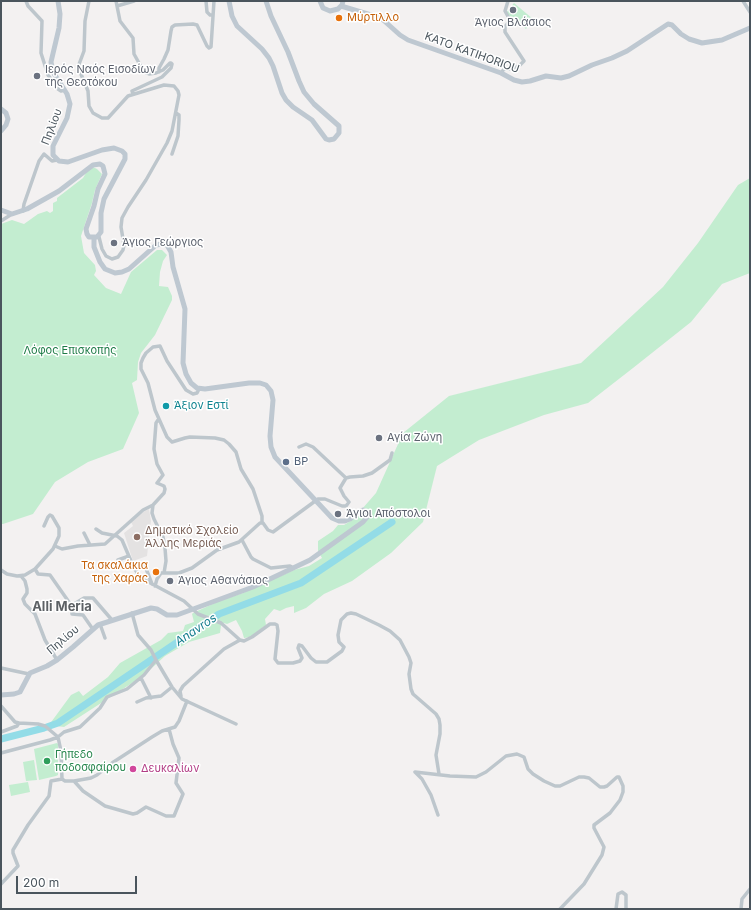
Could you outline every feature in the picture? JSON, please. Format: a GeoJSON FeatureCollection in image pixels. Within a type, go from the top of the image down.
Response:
{"type":"FeatureCollection","features":[{"type":"Feature","properties":{"kind":"main road","name":"Πηλίου"},"geometry":{"type":"LineString","coordinates":[[58,1],[60,14],[59,28],[51,62],[53,72],[69,97],[70,107],[67,118],[53,146],[53,155],[61,162],[68,162],[112,148],[117,148],[125,154],[124,160],[104,199],[101,213],[101,230],[96,237]]}},
{"type":"Feature","properties":{"kind":"main road"},"geometry":{"type":"LineString","coordinates":[[229,1],[232,16],[237,26],[262,49],[269,58],[286,100],[312,120],[326,139],[334,139],[339,133],[338,126],[304,92],[298,81],[288,52],[271,16],[266,1]]}},
{"type":"Feature","properties":{"kind":"main road"},"geometry":{"type":"LineString","coordinates":[[320,1],[323,8],[328,11],[334,11],[342,4]]}},
{"type":"Feature","properties":{"kind":"main road","name":"KATO KATIHORIOU"},"geometry":{"type":"LineString","coordinates":[[342,4],[381,18],[408,40],[522,82],[546,76],[561,78],[569,76],[627,51],[668,24],[672,25],[689,40],[702,43],[722,40],[750,28]]}},
{"type":"Feature","properties":{"kind":"main road"},"geometry":{"type":"LineString","coordinates":[[1,109],[7,114],[8,120],[6,126],[1,131]]}},
{"type":"Feature","properties":{"kind":"main road"},"geometry":{"type":"LineString","coordinates":[[1,210],[12,214],[23,211],[55,194],[90,167],[100,164],[104,166],[105,174],[98,189],[87,227],[87,235],[90,237],[96,237],[94,247],[105,269],[113,272],[120,272],[129,269],[158,244],[168,246],[185,309],[182,349],[183,366],[191,383],[199,389],[249,383],[260,383],[268,387],[272,393],[274,402],[270,429],[270,444],[274,455],[316,500]]}},
{"type":"Feature","properties":{"kind":"main road","name":"Πηλίου"},"geometry":{"type":"LineString","coordinates":[[29,674],[34,670],[47,666],[57,660],[73,647],[92,628],[100,624],[152,608],[167,615],[174,616],[253,587],[310,560],[363,522],[368,516],[368,512],[363,510],[347,520],[339,521],[330,516],[316,500]]}},
{"type":"Feature","properties":{"kind":"main road"},"geometry":{"type":"LineString","coordinates":[[1,695],[20,692],[29,674]]}},
{"type":"Feature","properties":{"kind":"street"},"geometry":{"type":"LineString","coordinates":[[26,1],[28,6],[42,22],[40,53],[48,75],[58,89],[61,91],[65,90]]}},
{"type":"Feature","properties":{"kind":"street"},"geometry":{"type":"LineString","coordinates":[[89,1],[85,17],[84,51],[78,67],[88,91],[89,108],[93,113],[96,116],[108,118],[127,97],[164,85],[174,86],[179,95],[172,131],[167,143],[122,218],[120,227],[124,243],[123,250],[118,257],[112,259],[106,256],[96,237]]}},
{"type":"Feature","properties":{"kind":"street"},"geometry":{"type":"LineString","coordinates":[[116,1],[121,23],[134,39],[134,55],[143,71],[149,74],[159,72],[172,63],[172,67],[164,76],[132,91],[133,94]]}},
{"type":"Feature","properties":{"kind":"street"},"geometry":{"type":"LineString","coordinates":[[117,6],[134,1]]}},
{"type":"Feature","properties":{"kind":"street"},"geometry":{"type":"LineString","coordinates":[[206,1],[207,12],[210,15],[213,15]]}},
{"type":"Feature","properties":{"kind":"street"},"geometry":{"type":"LineString","coordinates":[[159,72],[159,68],[167,53],[170,31],[173,26],[182,24],[198,24],[207,46],[210,48],[212,45],[214,1]]}},
{"type":"Feature","properties":{"kind":"street"},"geometry":{"type":"LineString","coordinates":[[501,73],[504,69],[514,68],[524,61],[505,30],[506,24],[510,20],[505,11],[508,1]]}},
{"type":"Feature","properties":{"kind":"street"},"geometry":{"type":"LineString","coordinates":[[743,1],[750,12]]}},
{"type":"Feature","properties":{"kind":"street"},"geometry":{"type":"LineString","coordinates":[[172,154],[178,136],[179,115],[176,113]]}},
{"type":"Feature","properties":{"kind":"street"},"geometry":{"type":"LineString","coordinates":[[23,211],[39,161],[44,154],[52,161],[57,160]]}},
{"type":"Feature","properties":{"kind":"street"},"geometry":{"type":"LineString","coordinates":[[1,221],[12,214]]}},
{"type":"Feature","properties":{"kind":"street"},"geometry":{"type":"LineString","coordinates":[[199,389],[197,393],[192,394],[186,390],[167,361],[160,346],[156,346],[149,350],[143,358],[140,367],[148,383],[158,420],[167,437],[171,442],[190,437],[215,438],[224,440],[229,444],[236,452],[241,469],[253,489],[262,516],[262,523],[269,531],[273,532],[316,500],[325,499],[342,506],[346,506],[349,502],[340,488],[346,478],[363,476],[372,473],[390,460],[392,453]]}},
{"type":"Feature","properties":{"kind":"street"},"geometry":{"type":"LineString","coordinates":[[55,546],[62,549],[105,544],[143,510],[153,505],[164,493],[164,486],[157,483],[163,475],[157,464],[154,449],[156,423],[158,420]]}},
{"type":"Feature","properties":{"kind":"street"},"geometry":{"type":"LineString","coordinates":[[299,447],[306,444],[317,450],[346,478]]}},
{"type":"Feature","properties":{"kind":"street"},"geometry":{"type":"LineString","coordinates":[[153,505],[153,516],[163,537],[166,551],[164,573]]}},
{"type":"Feature","properties":{"kind":"street"},"geometry":{"type":"LineString","coordinates":[[1,570],[9,575],[21,576],[28,574],[35,569],[55,546],[59,536],[60,530],[54,517],[51,515],[44,526]]}},
{"type":"Feature","properties":{"kind":"street"},"geometry":{"type":"LineString","coordinates":[[153,585],[158,576],[164,573],[179,572],[195,566],[217,550],[242,540],[262,523]]}},
{"type":"Feature","properties":{"kind":"street"},"geometry":{"type":"LineString","coordinates":[[96,529],[102,533],[120,537],[139,576],[184,601],[202,616],[217,620],[240,640]]}},
{"type":"Feature","properties":{"kind":"street"},"geometry":{"type":"LineString","coordinates":[[84,533],[90,545]]}},
{"type":"Feature","properties":{"kind":"street"},"geometry":{"type":"LineString","coordinates":[[242,540],[253,559],[271,568],[290,566],[293,568]]}},
{"type":"Feature","properties":{"kind":"street"},"geometry":{"type":"LineString","coordinates":[[118,560],[129,556]]}},
{"type":"Feature","properties":{"kind":"street"},"geometry":{"type":"LineString","coordinates":[[145,566],[153,585]]}},
{"type":"Feature","properties":{"kind":"street"},"geometry":{"type":"LineString","coordinates":[[35,569],[38,574],[50,575],[72,605],[72,614],[82,615],[92,628]]}},
{"type":"Feature","properties":{"kind":"street"},"geometry":{"type":"LineString","coordinates":[[21,576],[26,583],[27,589],[27,593],[24,597],[25,604],[36,614],[45,640],[57,660]]}},
{"type":"Feature","properties":{"kind":"street"},"geometry":{"type":"LineString","coordinates":[[72,605],[84,598],[93,598],[112,620]]}},
{"type":"Feature","properties":{"kind":"street"},"geometry":{"type":"LineString","coordinates":[[132,613],[139,638],[151,650],[172,687],[182,699],[236,724]]}},
{"type":"Feature","properties":{"kind":"street"},"geometry":{"type":"LineString","coordinates":[[182,699],[180,691],[183,686],[224,649],[240,640],[252,637],[270,624],[277,625],[278,631],[276,662],[292,663],[300,661],[302,656],[298,647],[300,645],[316,662],[327,662],[343,650],[344,647],[339,642],[338,635],[341,620],[347,614],[356,614],[390,631],[400,640],[409,657],[411,663],[409,674],[410,689],[439,718],[440,734],[436,754],[439,774]]}},
{"type":"Feature","properties":{"kind":"street"},"geometry":{"type":"LineString","coordinates":[[100,624],[105,638]]}},
{"type":"Feature","properties":{"kind":"street"},"geometry":{"type":"LineString","coordinates":[[1,753],[58,737],[64,732],[80,727],[100,708],[107,697],[127,689],[141,678],[147,672],[155,659]]}},
{"type":"Feature","properties":{"kind":"street"},"geometry":{"type":"LineString","coordinates":[[1,668],[29,674]]}},
{"type":"Feature","properties":{"kind":"street"},"geometry":{"type":"LineString","coordinates":[[141,678],[151,698]]}},
{"type":"Feature","properties":{"kind":"street"},"geometry":{"type":"LineString","coordinates":[[137,702],[145,698],[160,696],[172,687]]}},
{"type":"Feature","properties":{"kind":"street"},"geometry":{"type":"LineString","coordinates":[[1,884],[17,868],[18,863],[13,850],[28,825],[49,796],[51,781],[62,779],[66,781],[74,781],[95,777],[152,737],[177,724],[187,701]]}},
{"type":"Feature","properties":{"kind":"street"},"geometry":{"type":"LineString","coordinates":[[1,706],[15,722],[45,726],[58,737],[61,750],[62,779]]}},
{"type":"Feature","properties":{"kind":"street"},"geometry":{"type":"LineString","coordinates":[[1,732],[17,726],[19,723]]}},
{"type":"Feature","properties":{"kind":"street"},"geometry":{"type":"LineString","coordinates":[[74,781],[83,791],[105,806],[133,814],[145,807],[166,816],[174,816],[183,794],[176,783],[179,758],[169,729]]}},
{"type":"Feature","properties":{"kind":"street"},"geometry":{"type":"LineString","coordinates":[[438,816],[432,795],[422,779],[415,772],[476,777],[486,772],[506,756],[517,754],[524,757],[528,769],[533,774],[556,786],[560,786],[584,776],[604,788],[619,777],[623,786],[623,792],[620,800],[610,813],[594,825],[594,828],[604,847],[602,855],[584,884],[560,909]]}},
{"type":"Feature","properties":{"kind":"street"},"geometry":{"type":"LineString","coordinates":[[741,909],[742,899],[750,890]]}},
{"type":"Feature","properties":{"kind":"street"},"geometry":{"type":"LineString","coordinates":[[616,909],[618,894],[622,892],[626,895],[626,909]]}},
{"type":"Feature","properties":{"kind":"shaded area","name":"Δημοτικό Σχολείο Άλλης Μεριάς"},"geometry":{"type":"Polygon","coordinates":[[[149,509],[151,521],[147,556],[133,561],[124,533],[133,526],[131,522],[149,509]]]}},
{"type":"Feature","properties":{"kind":"green space"},"geometry":{"type":"Polygon","coordinates":[[[514,3],[533,19],[526,29],[506,13],[514,3]]]}},
{"type":"Feature","properties":{"kind":"green space","name":"Λόφος Επισκοπής"},"geometry":{"type":"Polygon","coordinates":[[[93,167],[102,174],[95,190],[81,236],[84,253],[95,265],[96,271],[94,275],[106,288],[121,294],[131,272],[157,250],[162,250],[167,255],[163,261],[160,272],[159,286],[168,287],[172,300],[155,335],[141,353],[138,362],[137,380],[132,383],[139,413],[123,449],[88,462],[55,482],[33,514],[1,524],[1,224],[12,220],[24,224],[38,214],[47,211],[50,213],[53,211],[53,203],[57,201],[57,198],[83,178],[93,167]]]}},
{"type":"Feature","properties":{"kind":"green space"},"geometry":{"type":"Polygon","coordinates":[[[750,178],[750,273],[722,284],[691,322],[633,368],[588,403],[544,415],[479,440],[437,466],[423,522],[391,553],[352,581],[324,594],[306,608],[294,613],[294,606],[280,611],[274,609],[265,619],[266,625],[250,637],[244,638],[236,620],[227,624],[224,623],[221,625],[220,633],[189,642],[165,656],[143,676],[64,727],[49,725],[71,695],[79,691],[83,696],[108,677],[120,663],[161,640],[168,633],[183,631],[185,625],[194,622],[193,613],[294,570],[309,566],[322,558],[318,551],[318,541],[333,531],[338,525],[344,525],[362,514],[362,509],[376,493],[403,433],[449,396],[581,363],[663,287],[698,243],[738,185],[750,178]]]}},
{"type":"Feature","properties":{"kind":"green space","name":"Γήπεδο ποδοσφαίρου"},"geometry":{"type":"Polygon","coordinates":[[[57,743],[58,775],[39,780],[34,749],[57,743]]]}},
{"type":"Feature","properties":{"kind":"green space"},"geometry":{"type":"Polygon","coordinates":[[[34,760],[37,780],[26,781],[23,762],[34,760]]]}},
{"type":"Feature","properties":{"kind":"green space"},"geometry":{"type":"Polygon","coordinates":[[[28,782],[30,792],[11,796],[9,785],[28,782]]]}},
{"type":"Feature","properties":{"kind":"waterway","name":"Anavros"},"geometry":{"type":"LineString","coordinates":[[1,739],[58,723],[219,614],[301,583],[392,522]]}},
{"type":"Feature","properties":{"kind":"place","name":"Άγιος Βλάσιος"},"geometry":{"type":"Point","coordinates":[513,10]}},
{"type":"Feature","properties":{"kind":"place","name":"Μύρτιλλο"},"geometry":{"type":"Point","coordinates":[339,18]}},
{"type":"Feature","properties":{"kind":"place","name":"Ιερός Ναός Εισοδίων της Θεοτόκου"},"geometry":{"type":"Point","coordinates":[37,76]}},
{"type":"Feature","properties":{"kind":"place","name":"Άγιος Γεώργιος"},"geometry":{"type":"Point","coordinates":[114,243]}},
{"type":"Feature","properties":{"kind":"place","name":"Άξιον Εστί"},"geometry":{"type":"Point","coordinates":[166,406]}},
{"type":"Feature","properties":{"kind":"place","name":"Αγία Ζώνη"},"geometry":{"type":"Point","coordinates":[379,438]}},
{"type":"Feature","properties":{"kind":"place","name":"BP"},"geometry":{"type":"Point","coordinates":[286,462]}},
{"type":"Feature","properties":{"kind":"place","name":"Άγιοι Απόστολοι"},"geometry":{"type":"Point","coordinates":[338,514]}},
{"type":"Feature","properties":{"kind":"place","name":"Δημοτικό Σχολείο Άλλης Μεριάς"},"geometry":{"type":"Point","coordinates":[137,537]}},
{"type":"Feature","properties":{"kind":"place","name":"Τα σκαλάκια της Χαράς"},"geometry":{"type":"Point","coordinates":[156,572]}},
{"type":"Feature","properties":{"kind":"place","name":"Άγιος Αθανάσιος"},"geometry":{"type":"Point","coordinates":[170,581]}},
{"type":"Feature","properties":{"kind":"place","name":"Γήπεδο ποδοσφαίρου"},"geometry":{"type":"Point","coordinates":[47,761]}},
{"type":"Feature","properties":{"kind":"place","name":"Δευκαλίων"},"geometry":{"type":"Point","coordinates":[133,769]}},
{"type":"Feature","properties":{"kind":"district","name":"Alli Meria"},"geometry":{"type":"Point","coordinates":[62,607]}}]}
